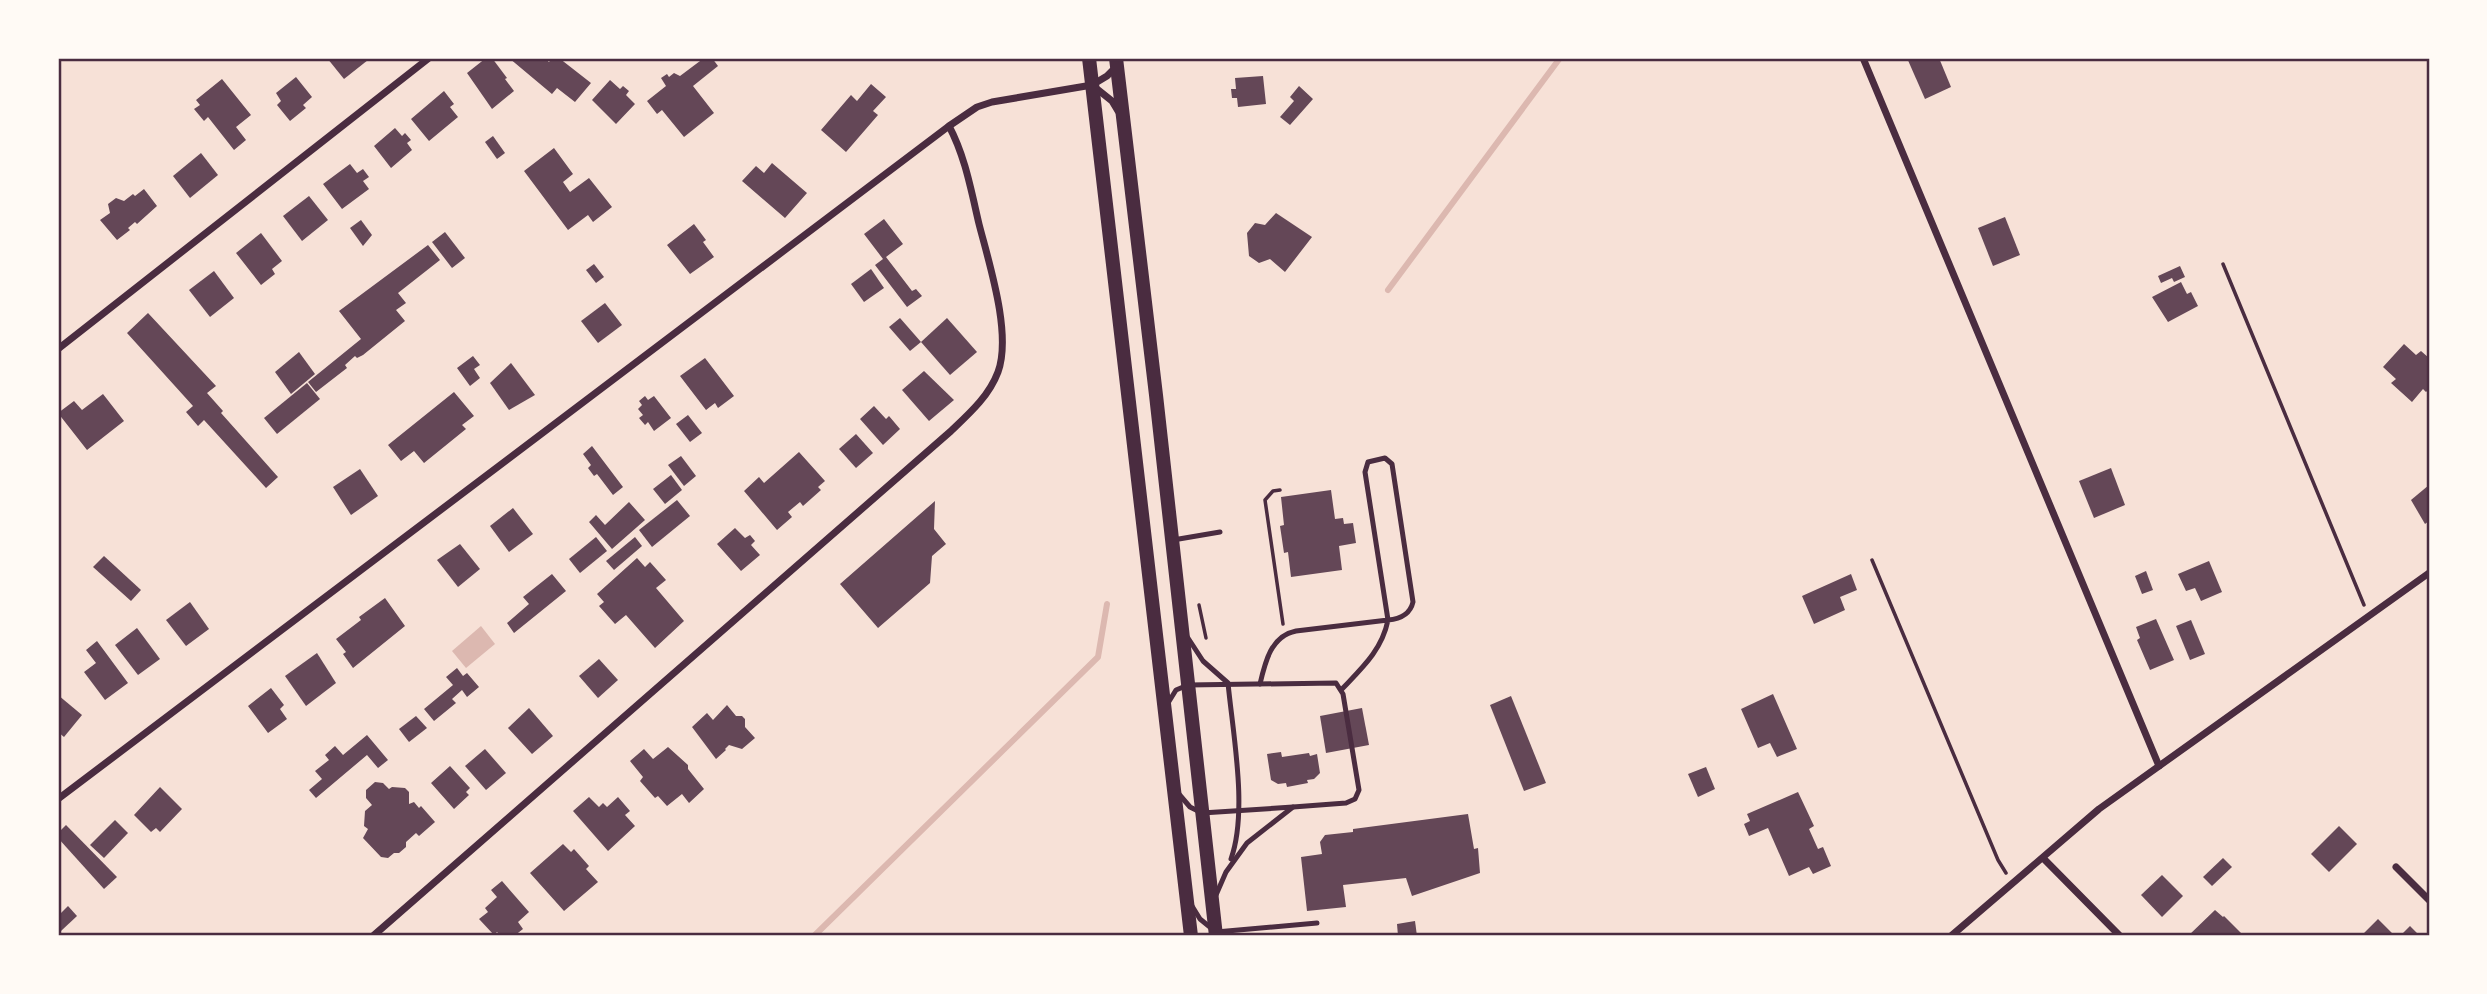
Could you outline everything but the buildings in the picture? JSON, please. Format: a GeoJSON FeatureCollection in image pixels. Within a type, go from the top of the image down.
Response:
{"type":"FeatureCollection","features":[{"type":"Feature","properties":{"kind":"main road"},"geometry":{"type":"LineString","coordinates":[[1089,58],[1191,936]]}},
{"type":"Feature","properties":{"kind":"main road"},"geometry":{"type":"LineString","coordinates":[[1116,62],[1173,540],[1216,934]]}},
{"type":"Feature","properties":{"kind":"street"},"geometry":{"type":"LineString","coordinates":[[58,349],[429,58]]}},
{"type":"Feature","properties":{"kind":"street"},"geometry":{"type":"LineString","coordinates":[[1863,58],[2159,766]]}},
{"type":"Feature","properties":{"kind":"street"},"geometry":{"type":"LineString","coordinates":[[58,799],[949,126],[977,107],[992,102],[1092,85],[1107,76],[1116,62]]}},
{"type":"Feature","properties":{"kind":"street"},"geometry":{"type":"LineString","coordinates":[[1092,85],[1112,101],[1124,120]]}},
{"type":"Feature","properties":{"kind":"street"},"geometry":{"type":"LineString","coordinates":[[373,936],[941,440],[984,398],[999,370],[1002,353],[997,298],[962,158],[949,126]]}},
{"type":"Feature","properties":{"kind":"street"},"geometry":{"type":"LineString","coordinates":[[1951,936],[2099,809],[2429,573]]}},
{"type":"Feature","properties":{"kind":"street"},"geometry":{"type":"LineString","coordinates":[[2043,858],[2120,936]]}},
{"type":"Feature","properties":{"kind":"street"},"geometry":{"type":"LineString","coordinates":[[2396,867],[2429,900]]}},
{"type":"Feature","properties":{"kind":"lane"},"geometry":{"type":"LineString","coordinates":[[1261,684],[1264,663],[1275,644],[1288,633],[1388,620],[1403,617],[1408,612],[1413,602],[1392,464],[1385,458],[1368,462],[1365,472],[1388,620],[1385,635],[1377,651],[1342,689]]}},
{"type":"Feature","properties":{"kind":"lane"},"geometry":{"type":"LineString","coordinates":[[1173,540],[1220,532]]}},
{"type":"Feature","properties":{"kind":"lane"},"geometry":{"type":"LineString","coordinates":[[1182,621],[1195,652],[1228,683],[1240,810],[1235,848],[1213,908]]}},
{"type":"Feature","properties":{"kind":"lane"},"geometry":{"type":"LineString","coordinates":[[1165,719],[1172,695],[1188,685],[1336,683],[1342,689],[1357,779],[1357,795],[1346,803],[1202,813],[1190,807],[1181,797],[1172,773]]}},
{"type":"Feature","properties":{"kind":"lane"},"geometry":{"type":"LineString","coordinates":[[1226,872],[1247,843],[1293,807]]}},
{"type":"Feature","properties":{"kind":"lane"},"geometry":{"type":"LineString","coordinates":[[1184,880],[1195,911],[1216,934],[1317,923]]}},
{"type":"Feature","properties":{"kind":"path"},"geometry":{"type":"LineString","coordinates":[[2223,264],[2369,616]]}},
{"type":"Feature","properties":{"kind":"path"},"geometry":{"type":"LineString","coordinates":[[1280,490],[1273,491],[1265,500],[1283,625],[1288,633]]}},
{"type":"Feature","properties":{"kind":"path"},"geometry":{"type":"LineString","coordinates":[[1872,560],[1998,860],[2014,883]]}},
{"type":"Feature","properties":{"kind":"path"},"geometry":{"type":"LineString","coordinates":[[1198,602],[1210,647]]}},
{"type":"Feature","properties":{"kind":"shaded area"},"geometry":{"type":"Polygon","coordinates":[[[481,626],[495,644],[466,668],[452,651],[481,626]]]}},
{"type":"Feature","properties":{"kind":"waterway"},"geometry":{"type":"LineString","coordinates":[[1388,290],[1560,58]]}},
{"type":"Feature","properties":{"kind":"waterway"},"geometry":{"type":"LineString","coordinates":[[814,936],[1098,657],[1107,604]]}}]}
